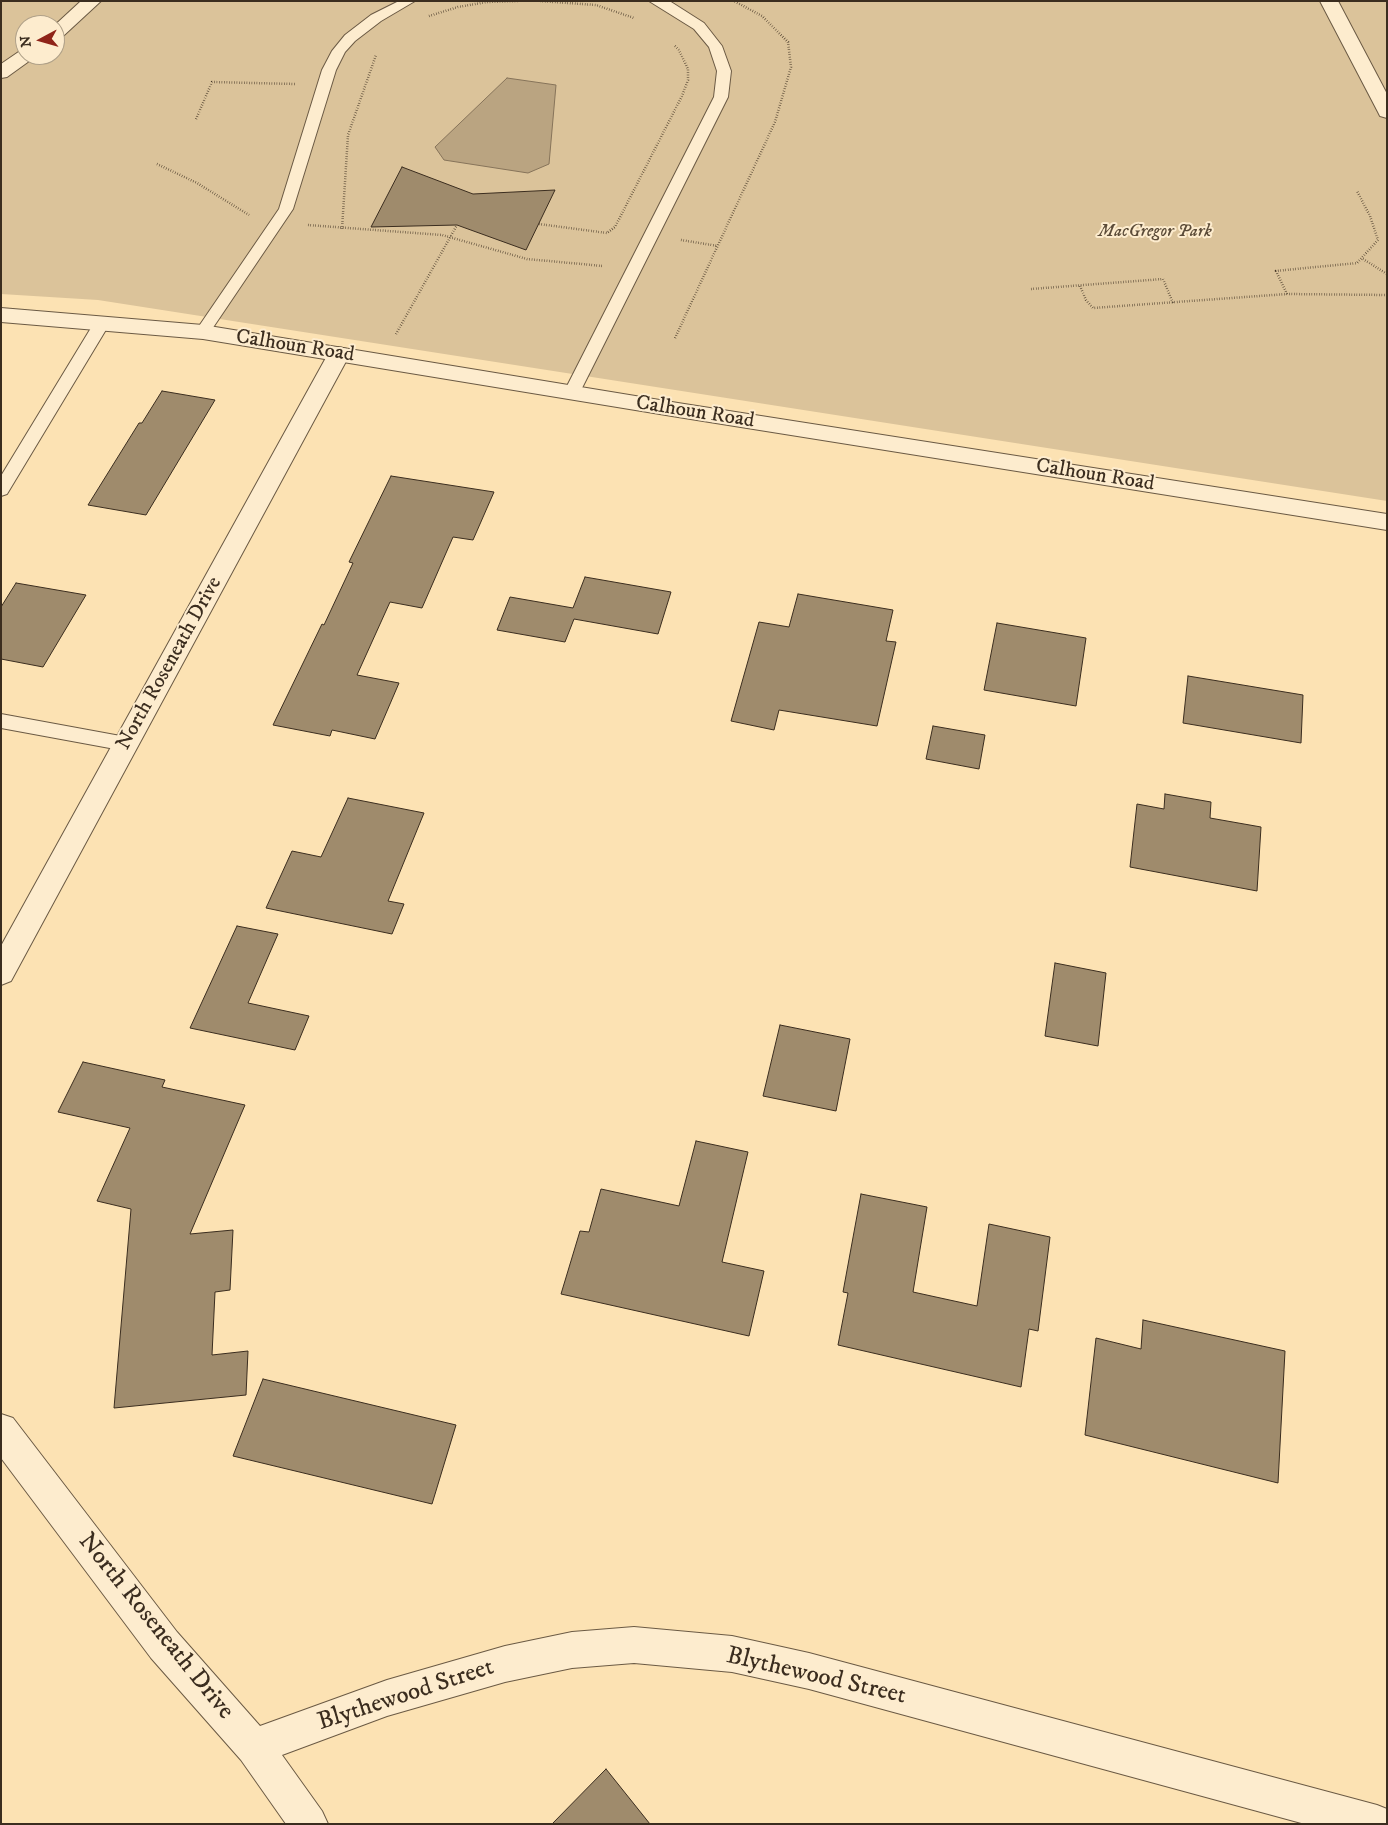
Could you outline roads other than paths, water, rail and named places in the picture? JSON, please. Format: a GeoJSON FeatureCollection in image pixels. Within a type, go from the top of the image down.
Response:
{"type":"FeatureCollection","features":[{"type":"Feature","properties":{"kind":"street"},"geometry":{"type":"LineString","coordinates":[[65,25],[92,1]]}},
{"type":"Feature","properties":{"kind":"street"},"geometry":{"type":"LineString","coordinates":[[1329,1],[1387,112]]}},
{"type":"Feature","properties":{"kind":"street"},"geometry":{"type":"LineString","coordinates":[[1,73],[15,63]]}},
{"type":"Feature","properties":{"kind":"street","name":"Calhoun Road"},"geometry":{"type":"LineString","coordinates":[[1,315],[203,332],[1387,522]]}},
{"type":"Feature","properties":{"kind":"street","name":"North Roseneath Drive"},"geometry":{"type":"LineString","coordinates":[[1,973],[339,354]]}},
{"type":"Feature","properties":{"kind":"street","name":"North Roseneath Drive"},"geometry":{"type":"LineString","coordinates":[[1,1430],[164,1645],[254,1747],[309,1824]]}},
{"type":"Feature","properties":{"kind":"street","name":"Blythewood Street"},"geometry":{"type":"LineString","coordinates":[[254,1747],[387,1698],[504,1664],[572,1650],[634,1645],[732,1654],[809,1671],[1377,1824]]}},
{"type":"Feature","properties":{"kind":"lane"},"geometry":{"type":"LineString","coordinates":[[203,332],[286,209],[328,70],[339,51],[350,38],[376,18],[409,1]]}},
{"type":"Feature","properties":{"kind":"lane"},"geometry":{"type":"LineString","coordinates":[[572,392],[721,96],[724,71],[715,46],[699,26],[655,1]]}},
{"type":"Feature","properties":{"kind":"lane"},"geometry":{"type":"LineString","coordinates":[[1,490],[102,323]]}},
{"type":"Feature","properties":{"kind":"lane"},"geometry":{"type":"LineString","coordinates":[[1,721],[126,744]]}},
{"type":"Feature","properties":{"kind":"park label","name":"MacGregor Park"},"geometry":{"type":"Point","coordinates":[1155,232]}}]}
